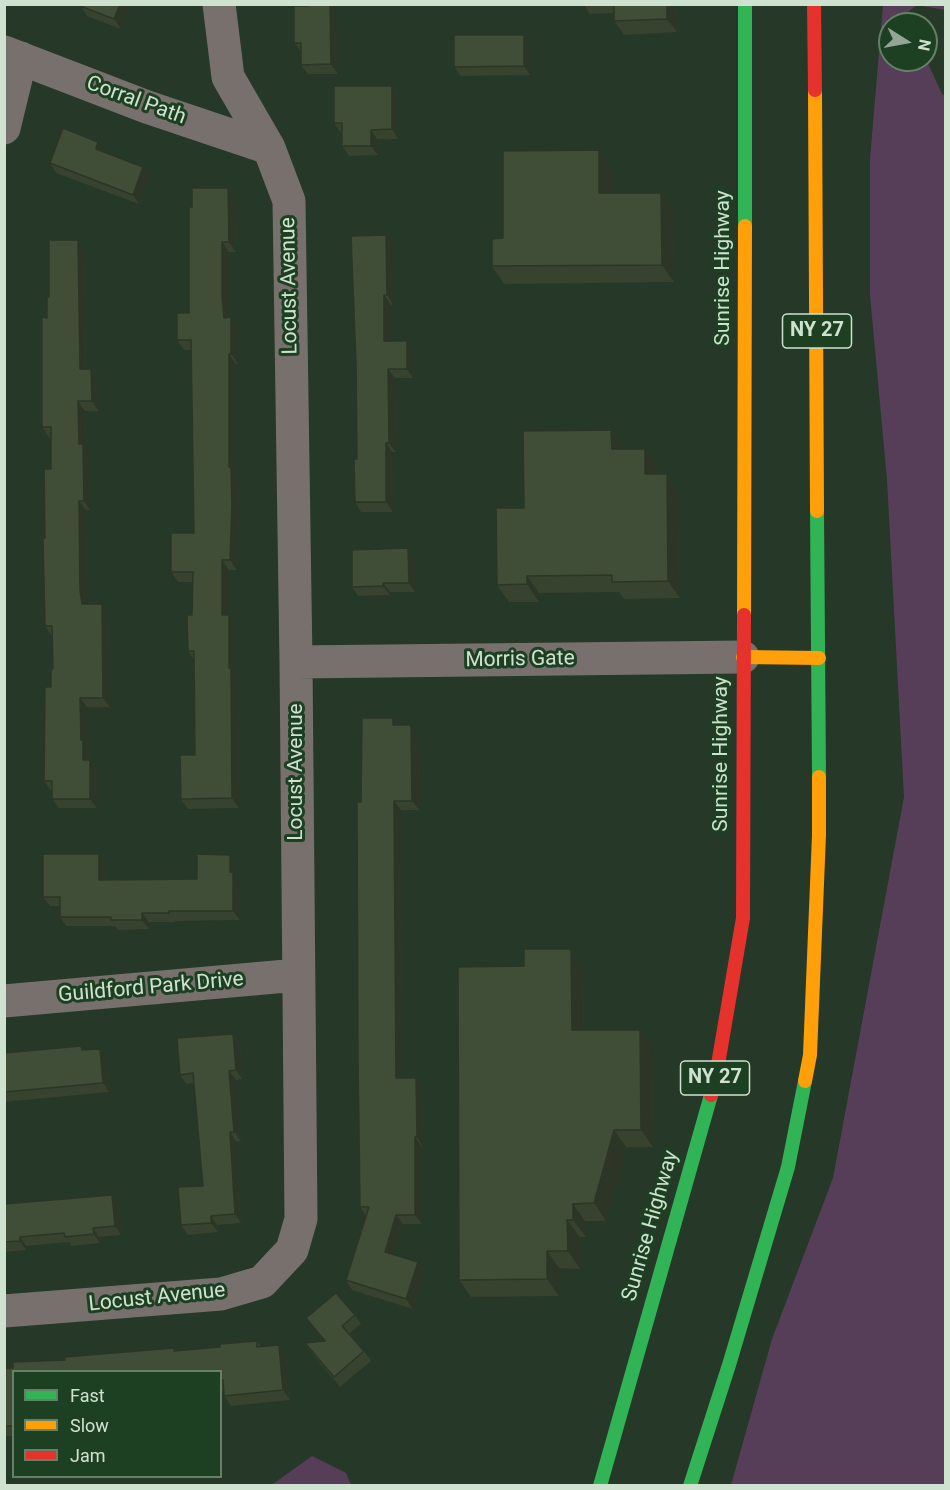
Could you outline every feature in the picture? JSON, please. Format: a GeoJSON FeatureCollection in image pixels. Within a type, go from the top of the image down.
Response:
{"type":"FeatureCollection","features":[{"type":"Feature","properties":{"kind":"highway","name":"Sunrise Highway"},"geometry":{"type":"LineString","coordinates":[[600,1485],[717,1070],[743,918],[745,4]]}},
{"type":"Feature","properties":{"kind":"highway","name":"NY 27"},"geometry":{"type":"LineString","coordinates":[[690,1485],[729,1365],[788,1167],[810,1055],[819,835],[814,4]]}},
{"type":"Feature","properties":{"kind":"highway"},"geometry":{"type":"LineString","coordinates":[[743,657],[819,658]]}},
{"type":"Feature","properties":{"kind":"highway"},"geometry":{"type":"LineString","coordinates":[[719,1442],[729,1365]]}},
{"type":"Feature","properties":{"kind":"street","name":"Locust Avenue"},"geometry":{"type":"LineString","coordinates":[[4,1311],[221,1294],[262,1282],[292,1250],[301,1219],[289,201],[269,148],[228,77],[219,4]]}},
{"type":"Feature","properties":{"kind":"street","name":"Corral Path"},"geometry":{"type":"LineString","coordinates":[[13,55],[147,107],[269,148]]}},
{"type":"Feature","properties":{"kind":"street"},"geometry":{"type":"LineString","coordinates":[[4,128],[13,55]]}},
{"type":"Feature","properties":{"kind":"street","name":"Morris Gate"},"geometry":{"type":"LineString","coordinates":[[296,662],[743,657]]}},
{"type":"Feature","properties":{"kind":"street","name":"Guildford Park Drive"},"geometry":{"type":"LineString","coordinates":[[4,1001],[298,975]]}},
{"type":"Feature","properties":{"kind":"shaded area"},"geometry":{"type":"Polygon","coordinates":[[[883,5],[917,5],[908,12],[882,12],[883,5]]]}},
{"type":"Feature","properties":{"kind":"shaded area"},"geometry":{"type":"Polygon","coordinates":[[[917,5],[946,5],[945,10],[917,5]]]}},
{"type":"Feature","properties":{"kind":"shaded area"},"geometry":{"type":"Polygon","coordinates":[[[878,64],[878,72],[932,72],[942,94],[946,96],[945,1485],[731,1485],[772,1339],[833,1178],[904,797],[887,480],[870,295],[870,159],[878,64]]]}},
{"type":"Feature","properties":{"kind":"shaded area"},"geometry":{"type":"Polygon","coordinates":[[[312,1456],[346,1473],[351,1485],[252,1485],[273,1484],[312,1456]]]}},
{"type":"Feature","properties":{"kind":"building"},"geometry":{"type":"Polygon","coordinates":[[[80,4],[120,4],[114,19],[80,6],[80,4]]]}},
{"type":"Feature","properties":{"kind":"building"},"geometry":{"type":"Polygon","coordinates":[[[308,4],[330,4],[331,64],[301,65],[301,43],[294,43],[294,6],[308,6],[308,4]]]}},
{"type":"Feature","properties":{"kind":"building"},"geometry":{"type":"Polygon","coordinates":[[[614,4],[667,4],[667,19],[614,21],[614,4]]]}},
{"type":"Feature","properties":{"kind":"building"},"geometry":{"type":"Polygon","coordinates":[[[454,35],[524,35],[524,66],[454,67],[454,35]]]}},
{"type":"Feature","properties":{"kind":"building"},"geometry":{"type":"Polygon","coordinates":[[[334,86],[392,86],[392,129],[371,130],[371,146],[342,146],[342,123],[334,123],[334,86]]]}},
{"type":"Feature","properties":{"kind":"building"},"geometry":{"type":"Polygon","coordinates":[[[63,128],[98,142],[96,149],[143,167],[133,195],[50,163],[63,128]]]}},
{"type":"Feature","properties":{"kind":"building"},"geometry":{"type":"Polygon","coordinates":[[[599,150],[599,193],[661,193],[662,265],[492,266],[492,239],[503,238],[503,151],[599,150]]]}},
{"type":"Feature","properties":{"kind":"building"},"geometry":{"type":"Polygon","coordinates":[[[192,188],[228,188],[229,242],[222,242],[222,295],[224,318],[231,317],[229,467],[231,467],[232,504],[230,560],[222,560],[222,615],[229,615],[232,798],[181,799],[180,755],[195,755],[194,651],[188,651],[187,615],[192,615],[193,572],[171,572],[171,533],[194,533],[191,340],[177,340],[177,313],[189,313],[189,207],[192,207],[192,188]]]}},
{"type":"Feature","properties":{"kind":"building"},"geometry":{"type":"Polygon","coordinates":[[[386,235],[387,295],[384,295],[384,341],[407,341],[407,369],[388,369],[389,443],[386,443],[386,502],[355,502],[356,364],[351,236],[386,235]]]}},
{"type":"Feature","properties":{"kind":"building"},"geometry":{"type":"Polygon","coordinates":[[[49,240],[78,240],[80,369],[91,369],[92,401],[78,401],[79,444],[83,444],[84,501],[79,501],[80,590],[82,604],[102,604],[103,698],[80,698],[83,760],[90,760],[90,799],[52,799],[52,781],[44,781],[45,687],[51,687],[51,669],[53,669],[52,626],[45,626],[43,538],[45,538],[44,469],[51,469],[51,427],[42,427],[42,317],[47,318],[47,297],[49,297],[49,240]]]}},
{"type":"Feature","properties":{"kind":"building"},"geometry":{"type":"Polygon","coordinates":[[[611,430],[612,449],[645,449],[645,474],[667,474],[668,581],[612,582],[612,575],[527,576],[527,584],[497,585],[496,508],[524,508],[523,431],[611,430]]]}},
{"type":"Feature","properties":{"kind":"building"},"geometry":{"type":"Polygon","coordinates":[[[408,548],[409,583],[383,583],[383,586],[352,587],[352,550],[408,548]]]}},
{"type":"Feature","properties":{"kind":"building"},"geometry":{"type":"Polygon","coordinates":[[[362,718],[393,718],[393,725],[411,725],[412,801],[394,801],[396,1078],[416,1078],[415,1215],[396,1215],[385,1252],[418,1262],[406,1299],[346,1280],[369,1207],[360,1207],[357,802],[361,802],[362,718]]]}},
{"type":"Feature","properties":{"kind":"building"},"geometry":{"type":"Polygon","coordinates":[[[43,854],[99,854],[99,880],[197,879],[197,854],[230,855],[230,872],[233,872],[233,911],[142,913],[142,920],[111,920],[111,917],[60,917],[60,897],[43,897],[43,854]]]}},
{"type":"Feature","properties":{"kind":"building"},"geometry":{"type":"Polygon","coordinates":[[[524,949],[571,949],[572,1030],[640,1030],[641,1130],[614,1130],[594,1203],[573,1204],[573,1220],[567,1220],[568,1251],[547,1251],[547,1279],[459,1280],[458,967],[524,966],[524,949]]]}},
{"type":"Feature","properties":{"kind":"building"},"geometry":{"type":"Polygon","coordinates":[[[233,1034],[236,1070],[229,1071],[234,1132],[230,1132],[235,1214],[211,1216],[211,1223],[181,1225],[178,1187],[203,1186],[193,1073],[180,1075],[177,1038],[233,1034]]]}},
{"type":"Feature","properties":{"kind":"building"},"geometry":{"type":"Polygon","coordinates":[[[81,1046],[82,1050],[100,1049],[103,1083],[4,1092],[4,1053],[81,1046]]]}},
{"type":"Feature","properties":{"kind":"building"},"geometry":{"type":"Polygon","coordinates":[[[112,1195],[115,1226],[93,1228],[94,1234],[65,1237],[64,1233],[20,1237],[20,1241],[4,1242],[4,1204],[112,1195]]]}},
{"type":"Feature","properties":{"kind":"building"},"geometry":{"type":"Polygon","coordinates":[[[336,1293],[355,1315],[342,1326],[364,1351],[334,1377],[305,1343],[325,1341],[306,1318],[336,1293]]]}},
{"type":"Feature","properties":{"kind":"building"},"geometry":{"type":"Polygon","coordinates":[[[257,1341],[257,1347],[279,1345],[283,1390],[224,1396],[222,1370],[12,1370],[12,1426],[4,1426],[4,1369],[13,1368],[13,1362],[65,1360],[65,1357],[174,1348],[174,1351],[220,1347],[220,1344],[257,1341]]]}},
{"type":"Feature","properties":{"kind":"traffic: fast"},"geometry":{"type":"LineString","coordinates":[[745,4],[745,226]]}},
{"type":"Feature","properties":{"kind":"traffic: fast"},"geometry":{"type":"LineString","coordinates":[[817,511],[819,777]]}},
{"type":"Feature","properties":{"kind":"traffic: fast"},"geometry":{"type":"LineString","coordinates":[[690,1486],[788,1167],[805,1081]]}},
{"type":"Feature","properties":{"kind":"traffic: fast"},"geometry":{"type":"LineString","coordinates":[[600,1486],[711,1095]]}},
{"type":"Feature","properties":{"kind":"traffic: slow"},"geometry":{"type":"LineString","coordinates":[[815,90],[817,511]]}},
{"type":"Feature","properties":{"kind":"traffic: slow"},"geometry":{"type":"LineString","coordinates":[[744,615],[745,226]]}},
{"type":"Feature","properties":{"kind":"traffic: slow"},"geometry":{"type":"LineString","coordinates":[[743,657],[819,658]]}},
{"type":"Feature","properties":{"kind":"traffic: slow"},"geometry":{"type":"LineString","coordinates":[[805,1081],[810,1055],[819,835],[819,777]]}},
{"type":"Feature","properties":{"kind":"traffic: jam"},"geometry":{"type":"LineString","coordinates":[[814,4],[815,90]]}},
{"type":"Feature","properties":{"kind":"traffic: jam"},"geometry":{"type":"LineString","coordinates":[[711,1095],[743,918],[744,615]]}}]}
